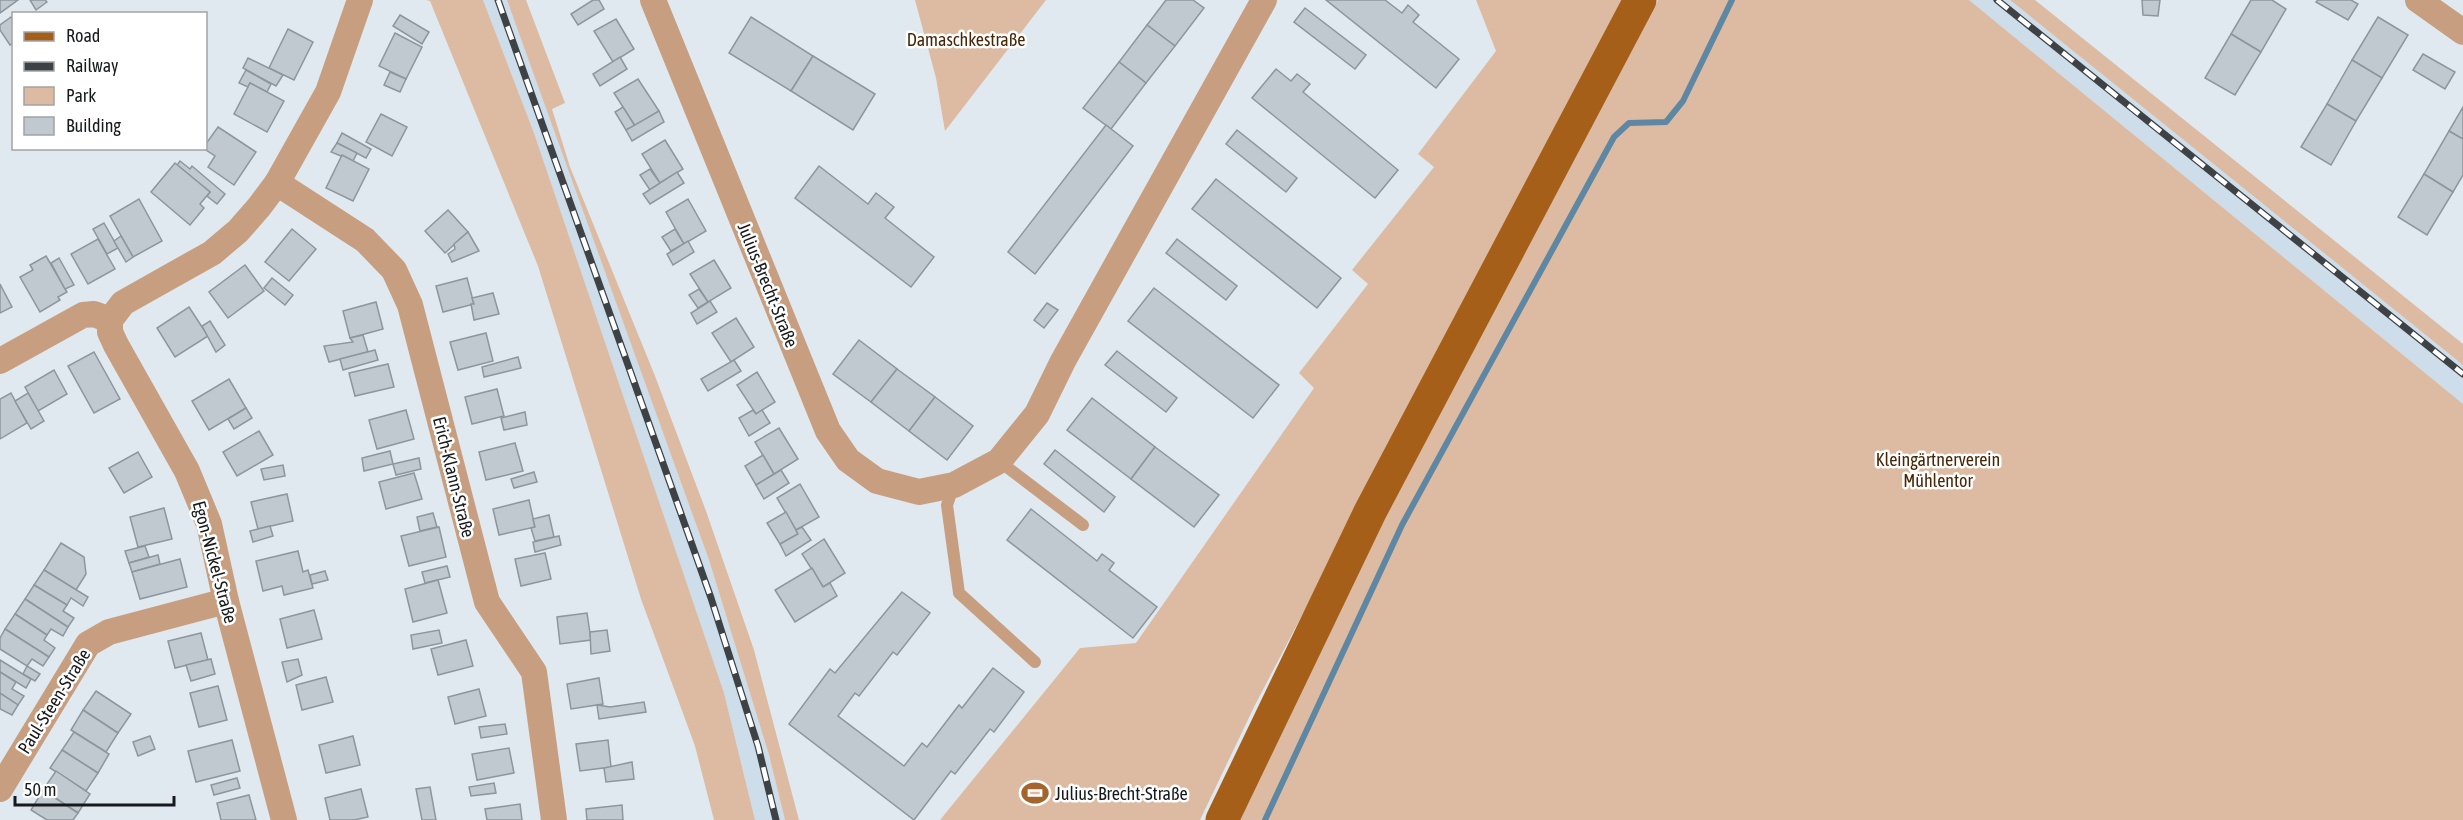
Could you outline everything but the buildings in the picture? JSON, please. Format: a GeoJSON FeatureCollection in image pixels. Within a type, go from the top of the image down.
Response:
{"type":"FeatureCollection","features":[{"type":"Feature","properties":{"kind":"main road"},"geometry":{"type":"LineString","coordinates":[[1222,820],[1370,512],[1640,0]]}},
{"type":"Feature","properties":{"kind":"street"},"geometry":{"type":"LineString","coordinates":[[0,361],[83,315],[94,314],[110,320],[123,303],[212,253],[238,231],[277,183],[328,92],[360,0]]}},
{"type":"Feature","properties":{"kind":"street","name":"Julius-Brecht-Straße"},"geometry":{"type":"LineString","coordinates":[[653,0],[828,431],[848,460],[877,481],[919,492],[954,485]]}},
{"type":"Feature","properties":{"kind":"street"},"geometry":{"type":"LineString","coordinates":[[954,485],[999,461],[1037,414],[1063,361],[1264,0]]}},
{"type":"Feature","properties":{"kind":"street"},"geometry":{"type":"LineString","coordinates":[[2428,3],[2463,32]]}},
{"type":"Feature","properties":{"kind":"street","name":"Erich-Klann-Straße"},"geometry":{"type":"LineString","coordinates":[[277,183],[365,240],[394,270],[410,305],[487,602],[534,672],[554,820]]}},
{"type":"Feature","properties":{"kind":"street","name":"Egon-Nickel-Straße"},"geometry":{"type":"LineString","coordinates":[[110,320],[110,332],[116,345],[188,471],[209,524],[226,601],[284,820]]}},
{"type":"Feature","properties":{"kind":"street","name":"Paul-Steen-Straße"},"geometry":{"type":"LineString","coordinates":[[0,789],[88,644],[109,632],[226,601]]}},
{"type":"Feature","properties":{"kind":"lane"},"geometry":{"type":"LineString","coordinates":[[999,461],[1083,525]]}},
{"type":"Feature","properties":{"kind":"lane"},"geometry":{"type":"LineString","coordinates":[[954,485],[947,505],[959,593],[1035,662]]}},
{"type":"Feature","properties":{"kind":"shaded area"},"geometry":{"type":"Polygon","coordinates":[[[483,0],[507,0],[544,100],[709,560],[769,755],[785,820],[755,820],[724,693],[534,133],[483,0]]]}},
{"type":"Feature","properties":{"kind":"shaded area"},"geometry":{"type":"Polygon","coordinates":[[[1969,0],[2010,0],[2463,365],[2463,404],[1969,0]]]}},
{"type":"Feature","properties":{"kind":"green space"},"geometry":{"type":"Polygon","coordinates":[[[426,0],[483,0],[534,133],[724,693],[755,820],[714,820],[695,746],[641,599],[538,266],[430,1],[426,0]]]}},
{"type":"Feature","properties":{"kind":"green space"},"geometry":{"type":"Polygon","coordinates":[[[507,0],[526,0],[565,103],[552,109],[570,167],[655,376],[706,511],[754,650],[799,820],[785,820],[769,755],[709,560],[507,0]]]}},
{"type":"Feature","properties":{"kind":"green space","name":"Damaschkestraße"},"geometry":{"type":"Polygon","coordinates":[[[915,0],[1046,0],[945,131],[936,78],[915,0]]]}},
{"type":"Feature","properties":{"kind":"green space"},"geometry":{"type":"Polygon","coordinates":[[[1476,0],[1624,0],[1255,705],[1200,820],[940,820],[1080,648],[1136,643],[1314,388],[1299,373],[1368,284],[1352,270],[1434,167],[1418,154],[1496,51],[1476,0]]]}},
{"type":"Feature","properties":{"kind":"green space","name":"Kleingärtnerverein Mühlentor"},"geometry":{"type":"Polygon","coordinates":[[[1658,0],[1969,0],[2463,404],[2463,820],[1240,820],[1338,607],[1658,0]]]}},
{"type":"Feature","properties":{"kind":"green space"},"geometry":{"type":"Polygon","coordinates":[[[2010,0],[2035,0],[2463,344],[2463,365],[2010,0]]]}},
{"type":"Feature","properties":{"kind":"waterway"},"geometry":{"type":"LineString","coordinates":[[1265,820],[1402,525],[1614,137],[1629,123],[1666,122],[1683,101],[1732,0]]}},
{"type":"Feature","properties":{"kind":"railway"},"geometry":{"type":"LineString","coordinates":[[498,0],[711,598],[758,746],[776,820]]}},
{"type":"Feature","properties":{"kind":"railway"},"geometry":{"type":"LineString","coordinates":[[1997,0],[2463,374]]}},
{"type":"Feature","properties":{"kind":"place","name":"Julius-Brecht-Straße"},"geometry":{"type":"Point","coordinates":[1035,793]}}]}
